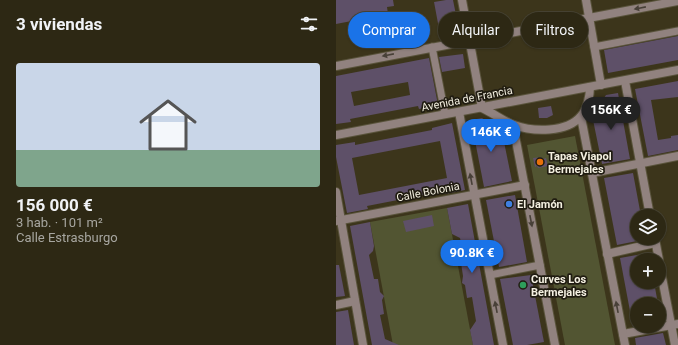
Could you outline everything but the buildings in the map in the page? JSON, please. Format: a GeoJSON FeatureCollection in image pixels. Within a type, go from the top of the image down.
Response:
{"type":"FeatureCollection","features":[{"type":"Feature","properties":{"kind":"street"},"geometry":{"type":"LineString","coordinates":[[462,0],[464,12]]}},
{"type":"Feature","properties":{"kind":"street"},"geometry":{"type":"LineString","coordinates":[[586,0],[601,85]]}},
{"type":"Feature","properties":{"kind":"street"},"geometry":{"type":"LineString","coordinates":[[513,31],[678,1]]}},
{"type":"Feature","properties":{"kind":"street"},"geometry":{"type":"LineString","coordinates":[[594,47],[678,31]]}},
{"type":"Feature","properties":{"kind":"street"},"geometry":{"type":"LineString","coordinates":[[336,66],[438,46]]}},
{"type":"Feature","properties":{"kind":"street"},"geometry":{"type":"LineString","coordinates":[[432,47],[445,114]]}},
{"type":"Feature","properties":{"kind":"street"},"geometry":{"type":"LineString","coordinates":[[472,48],[482,108],[513,125],[537,131],[569,124],[581,116],[590,97],[590,87]]}},
{"type":"Feature","properties":{"kind":"street","name":"Avenida de Francia"},"geometry":{"type":"LineString","coordinates":[[336,135],[678,70]]}},
{"type":"Feature","properties":{"kind":"street"},"geometry":{"type":"LineString","coordinates":[[625,81],[649,209]]}},
{"type":"Feature","properties":{"kind":"street"},"geometry":{"type":"LineString","coordinates":[[459,112],[503,345]]}},
{"type":"Feature","properties":{"kind":"street"},"geometry":{"type":"LineString","coordinates":[[581,116],[625,345]]}},
{"type":"Feature","properties":{"kind":"street"},"geometry":{"type":"LineString","coordinates":[[513,125],[555,345]]}},
{"type":"Feature","properties":{"kind":"street"},"geometry":{"type":"LineString","coordinates":[[592,173],[678,156]]}},
{"type":"Feature","properties":{"kind":"street","name":"Calle Bolonia"},"geometry":{"type":"LineString","coordinates":[[339,220],[525,185]]}},
{"type":"Feature","properties":{"kind":"street"},"geometry":{"type":"LineString","coordinates":[[336,192],[339,220],[363,345]]}},
{"type":"Feature","properties":{"kind":"street"},"geometry":{"type":"LineString","coordinates":[[607,254],[640,245]]}},
{"type":"Feature","properties":{"kind":"street"},"geometry":{"type":"LineString","coordinates":[[490,275],[540,265]]}},
{"type":"Feature","properties":{"kind":"street"},"geometry":{"type":"LineString","coordinates":[[666,289],[674,324],[675,345]]}},
{"type":"Feature","properties":{"kind":"street"},"geometry":{"type":"LineString","coordinates":[[336,305],[355,301]]}},
{"type":"Feature","properties":{"kind":"street"},"geometry":{"type":"LineString","coordinates":[[623,334],[674,324]]}},
{"type":"Feature","properties":{"kind":"green space"},"geometry":{"type":"Polygon","coordinates":[[[575,136],[615,345],[565,345],[527,145],[575,136]]]}},
{"type":"Feature","properties":{"kind":"green space"},"geometry":{"type":"Polygon","coordinates":[[[447,208],[473,345],[393,345],[370,222],[447,208]]]}},
{"type":"Feature","properties":{"kind":"place","name":"Tapas Viapol Bermejales"},"geometry":{"type":"Point","coordinates":[540,162]}},
{"type":"Feature","properties":{"kind":"place","name":"El Jamón"},"geometry":{"type":"Point","coordinates":[509,204]}},
{"type":"Feature","properties":{"kind":"place","name":"Curves Los Bermejales"},"geometry":{"type":"Point","coordinates":[523,285]}}]}
